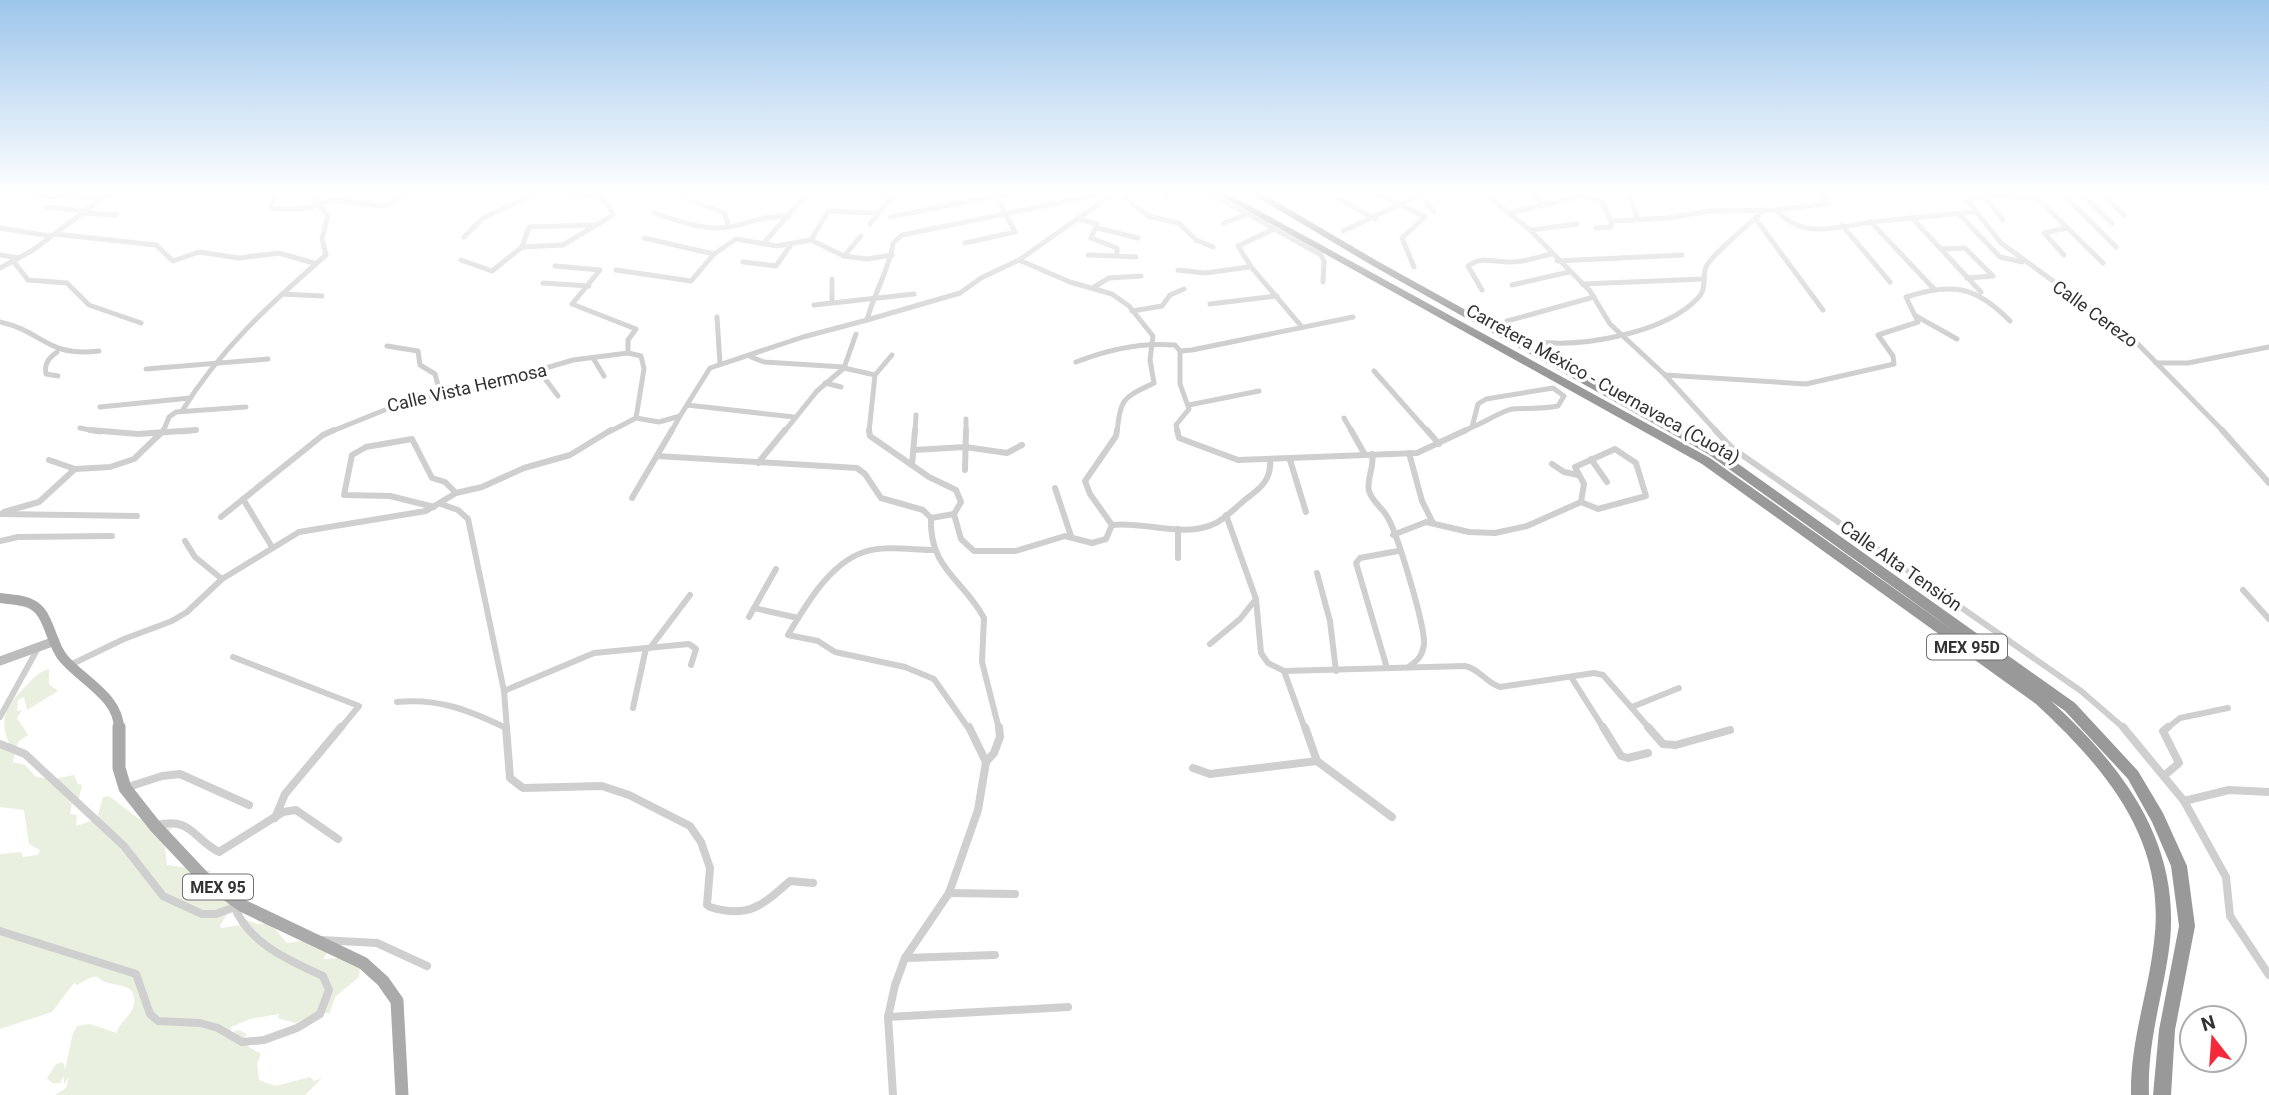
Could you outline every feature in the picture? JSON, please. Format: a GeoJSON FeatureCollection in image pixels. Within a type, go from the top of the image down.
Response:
{"type":"FeatureCollection","features":[{"type":"Feature","properties":{"kind":"highway","name":"Carretera México - Cuernavaca (Cuota)"},"geometry":{"type":"LineString","coordinates":[[1309,242],[1523,358],[1739,481],[2041,700],[2094,751],[2133,804],[2144,828],[2154,852],[2164,904],[2162,940],[2140,1047],[2140,1095]]}},
{"type":"Feature","properties":{"kind":"highway"},"geometry":{"type":"LineString","coordinates":[[1323,242],[1523,358]]}},
{"type":"Feature","properties":{"kind":"highway"},"geometry":{"type":"LineString","coordinates":[[1325,242],[1376,264]]}},
{"type":"Feature","properties":{"kind":"highway","name":"Carretera México - Cuernavaca (Cuota)"},"geometry":{"type":"LineString","coordinates":[[1339,242],[1684,435],[1741,470],[2033,677],[2070,707],[2103,740],[2133,775],[2158,818],[2179,866],[2187,904],[2188,926],[2167,1030],[2162,1095]]}},
{"type":"Feature","properties":{"kind":"main road","name":"MEX 95"},"geometry":{"type":"LineString","coordinates":[[0,597],[33,605],[46,620],[68,666],[116,710],[119,768],[125,788],[155,826],[204,878],[253,912],[363,963],[383,981],[397,1001],[402,1095]]}},
{"type":"Feature","properties":{"kind":"main road"},"geometry":{"type":"LineString","coordinates":[[0,661],[54,641]]}},
{"type":"Feature","properties":{"kind":"street"},"geometry":{"type":"LineString","coordinates":[[0,268],[42,242]]}},
{"type":"Feature","properties":{"kind":"street"},"geometry":{"type":"LineString","coordinates":[[126,242],[156,245],[173,261],[199,252],[239,258],[290,253],[314,263]]}},
{"type":"Feature","properties":{"kind":"street"},"geometry":{"type":"LineString","coordinates":[[182,411],[254,318],[326,255],[323,242]]}},
{"type":"Feature","properties":{"kind":"street"},"geometry":{"type":"LineString","coordinates":[[461,260],[492,271],[522,247],[524,242]]}},
{"type":"Feature","properties":{"kind":"street"},"geometry":{"type":"LineString","coordinates":[[522,247],[563,245],[568,242]]}},
{"type":"Feature","properties":{"kind":"street"},"geometry":{"type":"LineString","coordinates":[[662,242],[714,254]]}},
{"type":"Feature","properties":{"kind":"street"},"geometry":{"type":"LineString","coordinates":[[616,270],[691,281],[714,254],[731,242]]}},
{"type":"Feature","properties":{"kind":"street"},"geometry":{"type":"LineString","coordinates":[[753,242],[790,246],[804,242]]}},
{"type":"Feature","properties":{"kind":"street"},"geometry":{"type":"LineString","coordinates":[[815,242],[844,256],[867,259],[892,255]]}},
{"type":"Feature","properties":{"kind":"street"},"geometry":{"type":"LineString","coordinates":[[844,256],[856,242]]}},
{"type":"Feature","properties":{"kind":"street"},"geometry":{"type":"LineString","coordinates":[[864,321],[892,255],[894,242]]}},
{"type":"Feature","properties":{"kind":"street"},"geometry":{"type":"LineString","coordinates":[[965,243],[970,242]]}},
{"type":"Feature","properties":{"kind":"street"},"geometry":{"type":"LineString","coordinates":[[632,498],[703,375],[720,364],[751,357],[803,337],[951,297],[981,278],[1019,260],[1045,242]]}},
{"type":"Feature","properties":{"kind":"street"},"geometry":{"type":"LineString","coordinates":[[1104,242],[1116,246],[1118,256]]}},
{"type":"Feature","properties":{"kind":"street"},"geometry":{"type":"LineString","coordinates":[[1201,242],[1213,247]]}},
{"type":"Feature","properties":{"kind":"street"},"geometry":{"type":"LineString","coordinates":[[1243,242],[1239,244],[1249,267],[1302,327]]}},
{"type":"Feature","properties":{"kind":"street"},"geometry":{"type":"LineString","coordinates":[[1298,242],[1324,258],[1323,282]]}},
{"type":"Feature","properties":{"kind":"street"},"geometry":{"type":"LineString","coordinates":[[1404,242],[1414,267]]}},
{"type":"Feature","properties":{"kind":"street","name":"Calle Alta Tensión"},"geometry":{"type":"LineString","coordinates":[[1541,242],[1594,297],[1602,315],[1619,334],[1665,375],[1732,449],[2081,691],[2120,723],[2184,801],[2226,877],[2230,915],[2269,975]]}},
{"type":"Feature","properties":{"kind":"street"},"geometry":{"type":"LineString","coordinates":[[1539,342],[1564,345],[1619,334],[1649,326],[1692,305],[1701,295],[1706,266],[1730,242]]}},
{"type":"Feature","properties":{"kind":"street"},"geometry":{"type":"LineString","coordinates":[[1773,242],[1823,310]]}},
{"type":"Feature","properties":{"kind":"street"},"geometry":{"type":"LineString","coordinates":[[1856,242],[1890,282]]}},
{"type":"Feature","properties":{"kind":"street"},"geometry":{"type":"LineString","coordinates":[[1890,242],[1934,289]]}},
{"type":"Feature","properties":{"kind":"street"},"geometry":{"type":"LineString","coordinates":[[1935,242],[2010,321]]}},
{"type":"Feature","properties":{"kind":"street"},"geometry":{"type":"LineString","coordinates":[[1986,242],[2003,259],[2022,262]]}},
{"type":"Feature","properties":{"kind":"street","name":"Calle Cerezo"},"geometry":{"type":"LineString","coordinates":[[2002,242],[2034,273],[2068,290],[2132,338],[2269,483]]}},
{"type":"Feature","properties":{"kind":"street"},"geometry":{"type":"LineString","coordinates":[[2052,242],[2064,255]]}},
{"type":"Feature","properties":{"kind":"street"},"geometry":{"type":"LineString","coordinates":[[2082,242],[2103,263]]}},
{"type":"Feature","properties":{"kind":"street"},"geometry":{"type":"LineString","coordinates":[[2111,242],[2116,247]]}},
{"type":"Feature","properties":{"kind":"street"},"geometry":{"type":"LineString","coordinates":[[743,262],[776,266],[790,246]]}},
{"type":"Feature","properties":{"kind":"street"},"geometry":{"type":"LineString","coordinates":[[1941,249],[1965,248],[1993,276],[1968,278]]}},
{"type":"Feature","properties":{"kind":"street"},"geometry":{"type":"LineString","coordinates":[[1482,290],[1468,266],[1476,259],[1492,257],[1506,262],[1551,254]]}},
{"type":"Feature","properties":{"kind":"street"},"geometry":{"type":"LineString","coordinates":[[0,255],[16,260],[28,281],[67,284],[72,294],[81,302],[141,323]]}},
{"type":"Feature","properties":{"kind":"street"},"geometry":{"type":"LineString","coordinates":[[1088,255],[1136,257]]}},
{"type":"Feature","properties":{"kind":"street"},"geometry":{"type":"LineString","coordinates":[[1558,261],[1682,255]]}},
{"type":"Feature","properties":{"kind":"street"},"geometry":{"type":"LineString","coordinates":[[954,513],[961,539],[966,547],[974,551],[1016,551],[1071,536],[1092,542],[1100,541],[1111,533],[1112,525],[1110,518],[1094,502],[1085,481],[1116,436],[1120,404],[1124,398],[1154,383],[1150,360],[1154,342],[1151,330],[1122,300],[1019,260]]}},
{"type":"Feature","properties":{"kind":"street"},"geometry":{"type":"LineString","coordinates":[[555,266],[599,270],[589,286],[572,304],[636,329],[628,341],[628,353],[641,356],[644,362],[636,418]]}},
{"type":"Feature","properties":{"kind":"street"},"geometry":{"type":"LineString","coordinates":[[1178,271],[1200,273],[1249,267]]}},
{"type":"Feature","properties":{"kind":"street"},"geometry":{"type":"LineString","coordinates":[[1512,285],[1569,272]]}},
{"type":"Feature","properties":{"kind":"street"},"geometry":{"type":"LineString","coordinates":[[1094,287],[1109,278],[1140,276]]}},
{"type":"Feature","properties":{"kind":"street"},"geometry":{"type":"LineString","coordinates":[[832,279],[832,302]]}},
{"type":"Feature","properties":{"kind":"street"},"geometry":{"type":"LineString","coordinates":[[1582,284],[1703,279]]}},
{"type":"Feature","properties":{"kind":"street"},"geometry":{"type":"LineString","coordinates":[[543,283],[589,286]]}},
{"type":"Feature","properties":{"kind":"street"},"geometry":{"type":"LineString","coordinates":[[1665,375],[1806,384],[1842,377],[1853,371],[1894,364],[1893,356],[1878,335],[1918,322],[1906,297],[1934,289],[1962,287],[1982,294]]}},
{"type":"Feature","properties":{"kind":"street"},"geometry":{"type":"LineString","coordinates":[[1132,311],[1162,306],[1170,295],[1184,289]]}},
{"type":"Feature","properties":{"kind":"street"},"geometry":{"type":"LineString","coordinates":[[281,294],[322,296]]}},
{"type":"Feature","properties":{"kind":"street"},"geometry":{"type":"LineString","coordinates":[[814,305],[914,294]]}},
{"type":"Feature","properties":{"kind":"street"},"geometry":{"type":"LineString","coordinates":[[1210,304],[1277,296]]}},
{"type":"Feature","properties":{"kind":"street"},"geometry":{"type":"LineString","coordinates":[[1507,321],[1594,297]]}},
{"type":"Feature","properties":{"kind":"street"},"geometry":{"type":"LineString","coordinates":[[1914,315],[1957,338]]}},
{"type":"Feature","properties":{"kind":"street"},"geometry":{"type":"LineString","coordinates":[[718,317],[721,335],[717,356],[720,364]]}},
{"type":"Feature","properties":{"kind":"street"},"geometry":{"type":"LineString","coordinates":[[1180,351],[1353,317]]}},
{"type":"Feature","properties":{"kind":"street"},"geometry":{"type":"LineString","coordinates":[[0,322],[31,334],[57,352],[76,355],[99,351]]}},
{"type":"Feature","properties":{"kind":"street"},"geometry":{"type":"LineString","coordinates":[[758,463],[794,417],[825,383],[844,368],[856,334]]}},
{"type":"Feature","properties":{"kind":"street"},"geometry":{"type":"LineString","coordinates":[[1076,362],[1103,351],[1154,342],[1175,345],[1180,351],[1180,384],[1189,405],[1189,409],[1176,425],[1179,438],[1238,460],[1290,460],[1409,453],[1430,449],[1472,427],[1491,421],[1510,409],[1538,411],[1558,406],[1564,396],[1553,388],[1486,399],[1478,404],[1472,427]]}},
{"type":"Feature","properties":{"kind":"street"},"geometry":{"type":"LineString","coordinates":[[387,346],[418,351],[420,365],[435,374],[441,396]]}},
{"type":"Feature","properties":{"kind":"street"},"geometry":{"type":"LineString","coordinates":[[2156,363],[2188,363],[2269,347]]}},
{"type":"Feature","properties":{"kind":"street"},"geometry":{"type":"LineString","coordinates":[[57,352],[47,360],[44,368],[46,374],[58,376]]}},
{"type":"Feature","properties":{"kind":"street","name":"Calle Vista Hermosa"},"geometry":{"type":"LineString","coordinates":[[221,517],[304,449],[337,427],[393,405],[540,372],[573,360],[628,353]]}},
{"type":"Feature","properties":{"kind":"street"},"geometry":{"type":"LineString","coordinates":[[892,355],[876,375],[868,422],[870,436],[912,465],[956,490],[961,502],[954,513],[931,518]]}},
{"type":"Feature","properties":{"kind":"street"},"geometry":{"type":"LineString","coordinates":[[751,357],[764,362],[844,368],[876,375]]}},
{"type":"Feature","properties":{"kind":"street"},"geometry":{"type":"LineString","coordinates":[[593,358],[604,376]]}},
{"type":"Feature","properties":{"kind":"street"},"geometry":{"type":"LineString","coordinates":[[146,369],[268,359]]}},
{"type":"Feature","properties":{"kind":"street"},"geometry":{"type":"LineString","coordinates":[[1374,371],[1439,444]]}},
{"type":"Feature","properties":{"kind":"street"},"geometry":{"type":"LineString","coordinates":[[540,372],[558,396]]}},
{"type":"Feature","properties":{"kind":"street"},"geometry":{"type":"LineString","coordinates":[[825,383],[841,387]]}},
{"type":"Feature","properties":{"kind":"street"},"geometry":{"type":"LineString","coordinates":[[1189,405],[1259,391]]}},
{"type":"Feature","properties":{"kind":"street"},"geometry":{"type":"LineString","coordinates":[[100,407],[190,398]]}},
{"type":"Feature","properties":{"kind":"street"},"geometry":{"type":"LineString","coordinates":[[687,405],[794,417]]}},
{"type":"Feature","properties":{"kind":"street"},"geometry":{"type":"LineString","coordinates":[[49,460],[75,469],[110,467],[130,461],[162,434],[169,417],[182,411],[246,407]]}},
{"type":"Feature","properties":{"kind":"street"},"geometry":{"type":"LineString","coordinates":[[912,465],[916,415]]}},
{"type":"Feature","properties":{"kind":"street"},"geometry":{"type":"LineString","coordinates":[[68,666],[124,639],[172,621],[187,612],[222,579],[299,532],[316,526],[350,525],[438,506],[456,493],[482,487],[524,468],[570,455],[636,418],[659,422],[680,416]]}},
{"type":"Feature","properties":{"kind":"street"},"geometry":{"type":"LineString","coordinates":[[1344,418],[1374,464],[1368,488],[1388,517],[1422,623],[1424,645],[1420,657],[1410,666]]}},
{"type":"Feature","properties":{"kind":"street"},"geometry":{"type":"LineString","coordinates":[[965,470],[966,419]]}},
{"type":"Feature","properties":{"kind":"street"},"geometry":{"type":"LineString","coordinates":[[80,428],[96,432],[162,434],[196,430]]}},
{"type":"Feature","properties":{"kind":"street"},"geometry":{"type":"LineString","coordinates":[[456,493],[445,482],[432,478],[412,439],[366,447],[352,455],[344,495],[368,493],[397,496],[458,510],[468,519],[505,691],[510,778],[523,788],[602,786],[629,795],[690,826],[701,842],[710,868],[707,905],[713,909],[752,911],[771,901],[790,881],[813,883]]}},
{"type":"Feature","properties":{"kind":"street"},"geometry":{"type":"LineString","coordinates":[[914,450],[965,447],[998,453],[1014,451],[1022,445]]}},
{"type":"Feature","properties":{"kind":"street"},"geometry":{"type":"LineString","coordinates":[[1393,535],[1419,523],[1433,523],[1469,532],[1495,533],[1527,526],[1581,502],[1598,509],[1646,496],[1647,491],[1636,463],[1629,456],[1613,449],[1576,464],[1578,475],[1584,484],[1581,502]]}},
{"type":"Feature","properties":{"kind":"street"},"geometry":{"type":"LineString","coordinates":[[1409,453],[1422,501],[1433,523]]}},
{"type":"Feature","properties":{"kind":"street"},"geometry":{"type":"LineString","coordinates":[[657,456],[857,468],[865,474],[881,498],[923,510],[931,518],[930,539],[945,572],[984,618],[982,662],[997,713],[1000,737],[994,753],[986,762],[978,810],[949,892],[905,958],[888,1017],[893,1095]]}},
{"type":"Feature","properties":{"kind":"street"},"geometry":{"type":"LineString","coordinates":[[1591,459],[1607,482]]}},
{"type":"Feature","properties":{"kind":"street"},"geometry":{"type":"LineString","coordinates":[[1112,525],[1130,521],[1178,529],[1212,525],[1264,485],[1271,475],[1270,460]]}},
{"type":"Feature","properties":{"kind":"street"},"geometry":{"type":"LineString","coordinates":[[1290,460],[1306,512]]}},
{"type":"Feature","properties":{"kind":"street"},"geometry":{"type":"LineString","coordinates":[[1552,464],[1564,472],[1578,475]]}},
{"type":"Feature","properties":{"kind":"street"},"geometry":{"type":"LineString","coordinates":[[2,513],[39,502],[75,469]]}},
{"type":"Feature","properties":{"kind":"street"},"geometry":{"type":"LineString","coordinates":[[1055,488],[1071,536]]}},
{"type":"Feature","properties":{"kind":"street"},"geometry":{"type":"LineString","coordinates":[[243,499],[272,547]]}},
{"type":"Feature","properties":{"kind":"street"},"geometry":{"type":"LineString","coordinates":[[2,513],[137,516]]}},
{"type":"Feature","properties":{"kind":"street"},"geometry":{"type":"LineString","coordinates":[[1226,515],[1256,599],[1263,659],[1283,671],[1410,666],[1423,670],[1458,666],[1475,669],[1492,686],[1500,687],[1603,675],[1663,744],[1676,745],[1730,730]]}},
{"type":"Feature","properties":{"kind":"street"},"geometry":{"type":"LineString","coordinates":[[1178,529],[1178,558]]}},
{"type":"Feature","properties":{"kind":"street"},"geometry":{"type":"LineString","coordinates":[[0,541],[18,537],[112,536]]}},
{"type":"Feature","properties":{"kind":"street"},"geometry":{"type":"LineString","coordinates":[[185,541],[195,557],[222,579]]}},
{"type":"Feature","properties":{"kind":"street"},"geometry":{"type":"LineString","coordinates":[[934,550],[876,550],[858,554],[820,588],[788,635],[818,640],[835,652],[905,667],[934,679],[964,718],[986,762]]}},
{"type":"Feature","properties":{"kind":"street"},"geometry":{"type":"LineString","coordinates":[[1387,668],[1356,563],[1360,558],[1398,551]]}},
{"type":"Feature","properties":{"kind":"street"},"geometry":{"type":"LineString","coordinates":[[749,617],[776,569]]}},
{"type":"Feature","properties":{"kind":"street"},"geometry":{"type":"LineString","coordinates":[[1317,573],[1329,621],[1336,671]]}},
{"type":"Feature","properties":{"kind":"street"},"geometry":{"type":"LineString","coordinates":[[2243,590],[2269,619]]}},
{"type":"Feature","properties":{"kind":"street"},"geometry":{"type":"LineString","coordinates":[[633,708],[648,648],[690,595]]}},
{"type":"Feature","properties":{"kind":"street"},"geometry":{"type":"LineString","coordinates":[[1209,644],[1240,619],[1256,599]]}},
{"type":"Feature","properties":{"kind":"street"},"geometry":{"type":"LineString","coordinates":[[754,608],[798,618]]}},
{"type":"Feature","properties":{"kind":"street"},"geometry":{"type":"LineString","coordinates":[[505,691],[585,656],[694,645],[691,664]]}},
{"type":"Feature","properties":{"kind":"street"},"geometry":{"type":"LineString","coordinates":[[0,717],[38,648]]}},
{"type":"Feature","properties":{"kind":"street"},"geometry":{"type":"LineString","coordinates":[[233,657],[359,706],[285,794],[275,818]]}},
{"type":"Feature","properties":{"kind":"street"},"geometry":{"type":"LineString","coordinates":[[1283,671],[1317,761],[1392,817]]}},
{"type":"Feature","properties":{"kind":"street"},"geometry":{"type":"LineString","coordinates":[[1571,677],[1621,755],[1628,758],[1648,753]]}},
{"type":"Feature","properties":{"kind":"street"},"geometry":{"type":"LineString","coordinates":[[1632,707],[1679,688]]}},
{"type":"Feature","properties":{"kind":"street"},"geometry":{"type":"LineString","coordinates":[[397,702],[427,698],[456,705],[506,728]]}},
{"type":"Feature","properties":{"kind":"street"},"geometry":{"type":"LineString","coordinates":[[2165,775],[2179,763],[2163,731],[2180,718],[2228,708]]}},
{"type":"Feature","properties":{"kind":"street"},"geometry":{"type":"LineString","coordinates":[[0,744],[25,754],[116,838],[163,896],[202,914],[216,914],[235,907]]}},
{"type":"Feature","properties":{"kind":"street"},"geometry":{"type":"LineString","coordinates":[[1193,768],[1210,774],[1317,761]]}},
{"type":"Feature","properties":{"kind":"street"},"geometry":{"type":"LineString","coordinates":[[125,788],[162,776],[180,774],[249,805]]}},
{"type":"Feature","properties":{"kind":"street"},"geometry":{"type":"LineString","coordinates":[[2184,801],[2229,790],[2269,792]]}},
{"type":"Feature","properties":{"kind":"street"},"geometry":{"type":"LineString","coordinates":[[155,826],[170,821],[186,824],[210,849],[219,852],[283,812],[296,810],[338,838]]}},
{"type":"Feature","properties":{"kind":"street"},"geometry":{"type":"LineString","coordinates":[[949,892],[1015,894]]}},
{"type":"Feature","properties":{"kind":"street"},"geometry":{"type":"LineString","coordinates":[[0,930],[136,974],[150,1014],[158,1021],[200,1023],[218,1028],[242,1042],[264,1041],[297,1028],[320,1014],[329,990],[323,976],[288,961],[247,929],[227,894]]}},
{"type":"Feature","properties":{"kind":"street"},"geometry":{"type":"LineString","coordinates":[[312,940],[366,939],[397,949],[427,966]]}},
{"type":"Feature","properties":{"kind":"street"},"geometry":{"type":"LineString","coordinates":[[905,958],[995,955]]}},
{"type":"Feature","properties":{"kind":"street"},"geometry":{"type":"LineString","coordinates":[[888,1017],[1068,1007]]}},
{"type":"Feature","properties":{"kind":"green space"},"geometry":{"type":"Polygon","coordinates":[[[49,669],[49,684],[58,691],[27,710],[24,697],[18,700],[17,711],[22,710],[17,718],[28,735],[18,742],[13,762],[25,765],[36,777],[54,779],[74,775],[78,784],[82,785],[79,798],[68,802],[72,803],[70,814],[77,815],[76,826],[97,819],[103,797],[109,796],[139,819],[173,826],[164,840],[167,865],[212,871],[204,877],[200,898],[236,897],[220,925],[221,928],[242,925],[243,919],[258,924],[270,923],[287,943],[310,940],[328,951],[323,959],[340,958],[360,968],[359,977],[335,997],[330,1013],[318,1013],[295,1023],[278,1018],[279,1014],[250,1019],[231,1027],[230,1033],[239,1030],[247,1034],[244,1038],[249,1047],[261,1054],[257,1063],[259,1080],[275,1086],[310,1077],[314,1081],[322,1078],[305,1095],[55,1095],[66,1088],[69,1077],[64,1084],[64,1076],[60,1083],[52,1083],[47,1078],[56,1064],[63,1062],[65,1069],[77,1026],[90,1024],[117,1033],[134,1004],[134,997],[129,989],[96,977],[77,985],[74,983],[52,1012],[0,1029],[0,854],[21,852],[23,857],[38,855],[40,850],[29,844],[24,810],[0,807],[0,748],[9,743],[4,722],[11,703],[35,677],[49,669]]]}}]}
